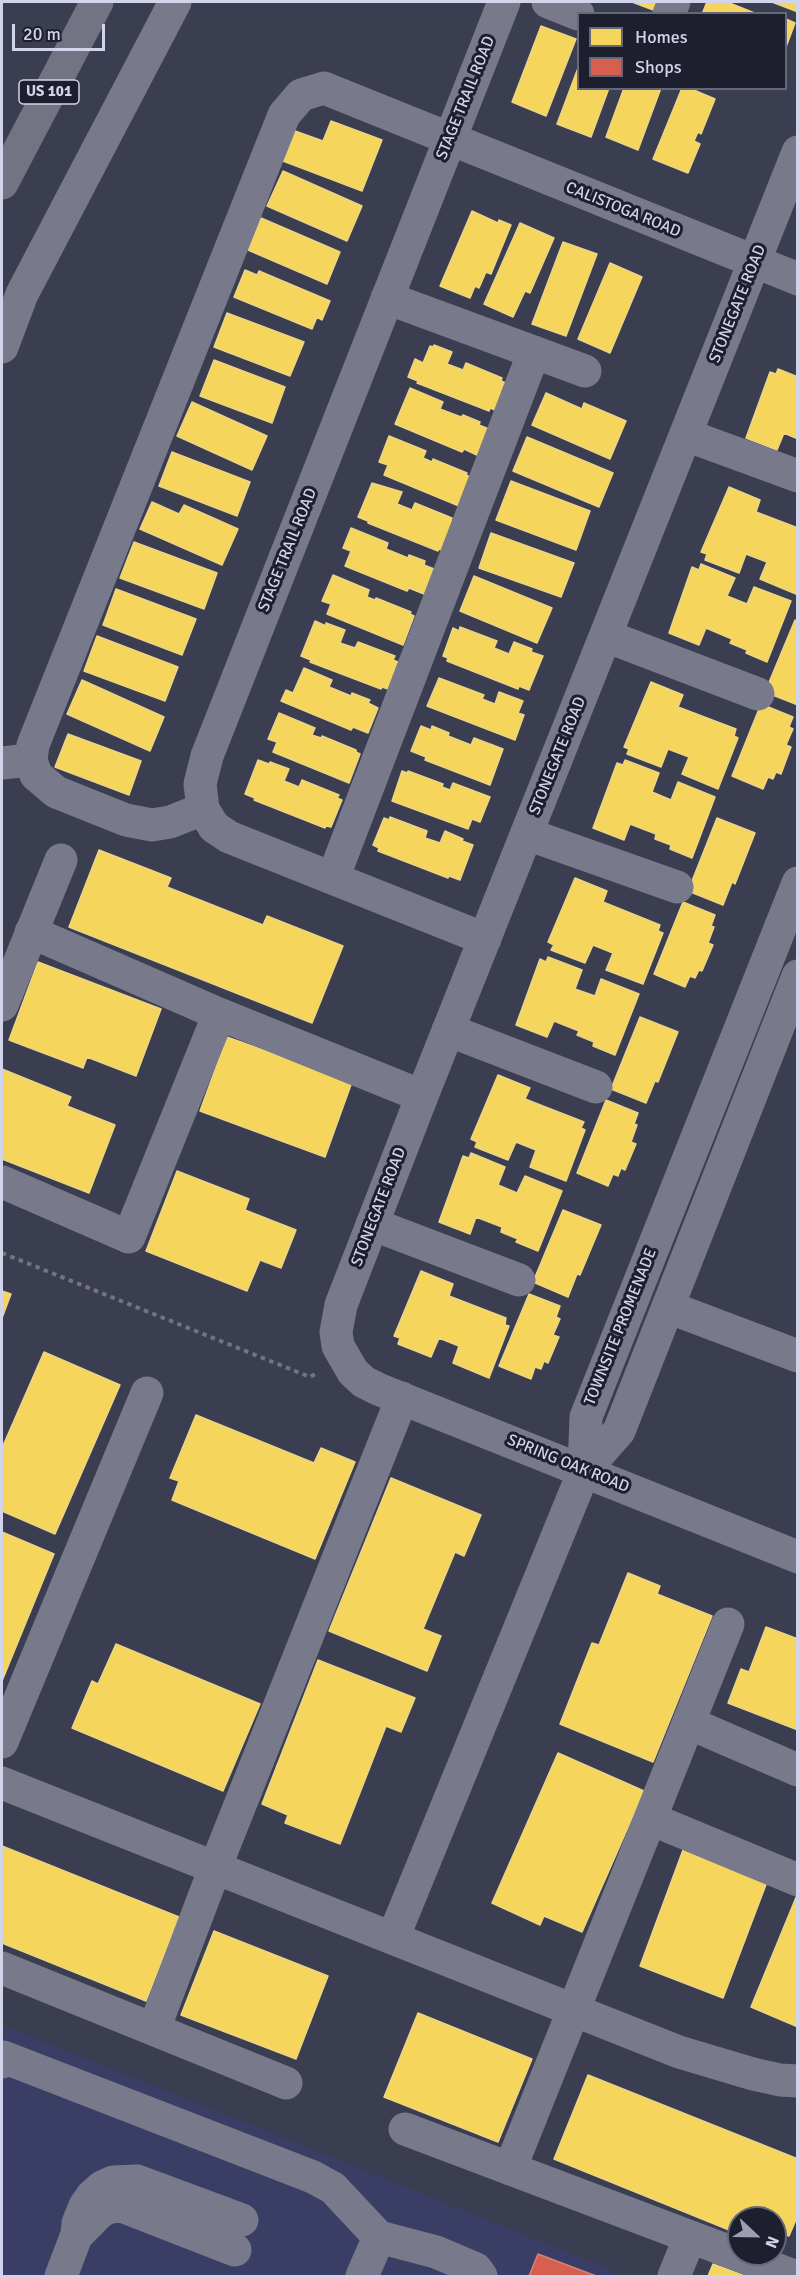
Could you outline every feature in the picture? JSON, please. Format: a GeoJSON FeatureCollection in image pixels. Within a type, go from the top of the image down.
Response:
{"type":"FeatureCollection","features":[{"type":"Feature","properties":{"kind":"highway","name":"US 101"},"geometry":{"type":"LineString","coordinates":[[2,183],[97,2]]}},
{"type":"Feature","properties":{"kind":"street"},"geometry":{"type":"LineString","coordinates":[[2,347],[22,294],[175,2]]}},
{"type":"Feature","properties":{"kind":"street","name":"STAGE TRAIL ROAD"},"geometry":{"type":"LineString","coordinates":[[203,809],[200,784],[207,756],[504,2]]}},
{"type":"Feature","properties":{"kind":"street"},"geometry":{"type":"LineString","coordinates":[[548,2],[577,13]]}},
{"type":"Feature","properties":{"kind":"street","name":"CALISTOGA ROAD"},"geometry":{"type":"LineString","coordinates":[[16,761],[33,745],[284,115],[301,95],[324,88],[798,279]]}},
{"type":"Feature","properties":{"kind":"street","name":"STONEGATE ROAD"},"geometry":{"type":"LineString","coordinates":[[345,1361],[338,1347],[336,1332],[338,1318],[372,1224],[798,152]]}},
{"type":"Feature","properties":{"kind":"street"},"geometry":{"type":"LineString","coordinates":[[387,298],[585,372]]}},
{"type":"Feature","properties":{"kind":"street"},"geometry":{"type":"LineString","coordinates":[[333,878],[534,352]]}},
{"type":"Feature","properties":{"kind":"street"},"geometry":{"type":"LineString","coordinates":[[686,435],[798,476]]}},
{"type":"Feature","properties":{"kind":"street"},"geometry":{"type":"LineString","coordinates":[[606,636],[758,694]]}},
{"type":"Feature","properties":{"kind":"street"},"geometry":{"type":"LineString","coordinates":[[16,761],[56,792],[126,820],[152,825],[170,822],[203,809],[214,826],[229,837],[485,939]]}},
{"type":"Feature","properties":{"kind":"street"},"geometry":{"type":"LineString","coordinates":[[527,834],[677,887]]}},
{"type":"Feature","properties":{"kind":"street"},"geometry":{"type":"LineString","coordinates":[[2,1005],[62,860]]}},
{"type":"Feature","properties":{"kind":"street","name":"TOWNSITE PROMENADE"},"geometry":{"type":"LineString","coordinates":[[584,1471],[586,1417],[798,883]]}},
{"type":"Feature","properties":{"kind":"street"},"geometry":{"type":"LineString","coordinates":[[31,932],[219,1014],[422,1096]]}},
{"type":"Feature","properties":{"kind":"street"},"geometry":{"type":"LineString","coordinates":[[393,1938],[584,1471],[619,1431],[798,976]]}},
{"type":"Feature","properties":{"kind":"street"},"geometry":{"type":"LineString","coordinates":[[2,1182],[129,1237],[219,1014]]}},
{"type":"Feature","properties":{"kind":"street"},"geometry":{"type":"LineString","coordinates":[[448,1030],[596,1088]]}},
{"type":"Feature","properties":{"kind":"street"},"geometry":{"type":"LineString","coordinates":[[372,1224],[519,1280]]}},
{"type":"Feature","properties":{"kind":"street"},"geometry":{"type":"LineString","coordinates":[[668,1307],[798,1356]]}},
{"type":"Feature","properties":{"kind":"street","name":"SPRING OAK ROAD"},"geometry":{"type":"LineString","coordinates":[[345,1361],[364,1382],[798,1557]]}},
{"type":"Feature","properties":{"kind":"street"},"geometry":{"type":"LineString","coordinates":[[2,1742],[147,1393]]}},
{"type":"Feature","properties":{"kind":"street"},"geometry":{"type":"LineString","coordinates":[[154,2029],[215,1868],[402,1398]]}},
{"type":"Feature","properties":{"kind":"street"},"geometry":{"type":"LineString","coordinates":[[510,2169],[728,1624]]}},
{"type":"Feature","properties":{"kind":"street"},"geometry":{"type":"LineString","coordinates":[[689,1723],[798,1770]]}},
{"type":"Feature","properties":{"kind":"street"},"geometry":{"type":"LineString","coordinates":[[2,1783],[679,2052],[722,2066],[780,2080],[798,2081]]}},
{"type":"Feature","properties":{"kind":"street"},"geometry":{"type":"LineString","coordinates":[[651,1819],[798,1880]]}},
{"type":"Feature","properties":{"kind":"street"},"geometry":{"type":"LineString","coordinates":[[2,1968],[286,2083]]}},
{"type":"Feature","properties":{"kind":"street"},"geometry":{"type":"LineString","coordinates":[[2,2062],[3,2057],[313,2177],[333,2188],[379,2236],[436,2252],[476,2269],[481,2277]]}},
{"type":"Feature","properties":{"kind":"street"},"geometry":{"type":"LineString","coordinates":[[405,2129],[794,2276],[798,2266]]}},
{"type":"Feature","properties":{"kind":"street"},"geometry":{"type":"LineString","coordinates":[[61,2277],[77,2234],[78,2223],[92,2196],[107,2185],[125,2180],[137,2181],[238,2235]]}},
{"type":"Feature","properties":{"kind":"street"},"geometry":{"type":"LineString","coordinates":[[362,2277],[379,2236]]}},
{"type":"Feature","properties":{"kind":"street"},"geometry":{"type":"LineString","coordinates":[[674,2277],[690,2237]]}},
{"type":"Feature","properties":{"kind":"path"},"geometry":{"type":"LineString","coordinates":[[2,1253],[309,1377],[345,1361]]}},
{"type":"Feature","properties":{"kind":"shaded area"},"geometry":{"type":"Polygon","coordinates":[[[2,2025],[615,2271],[613,2276],[2,2276],[2,2025]]]}},
{"type":"Feature","properties":{"kind":"building: Homes"},"geometry":{"type":"Polygon","coordinates":[[[632,2],[660,2],[656,11],[632,2]]]}},
{"type":"Feature","properties":{"kind":"building: Homes"},"geometry":{"type":"Polygon","coordinates":[[[707,2],[727,2],[752,12],[703,12],[707,2]]]}},
{"type":"Feature","properties":{"kind":"building: Homes"},"geometry":{"type":"Polygon","coordinates":[[[772,2],[798,2],[798,12],[772,2]]]}},
{"type":"Feature","properties":{"kind":"building: Homes"},"geometry":{"type":"Polygon","coordinates":[[[787,19],[795,23],[787,44],[787,19]]]}},
{"type":"Feature","properties":{"kind":"building: Homes"},"geometry":{"type":"Polygon","coordinates":[[[541,26],[576,39],[546,116],[512,102],[541,26]]]}},
{"type":"Feature","properties":{"kind":"building: Homes"},"geometry":{"type":"Polygon","coordinates":[[[577,71],[577,90],[608,90],[591,137],[557,124],[577,71]]]}},
{"type":"Feature","properties":{"kind":"building: Homes"},"geometry":{"type":"Polygon","coordinates":[[[623,90],[660,90],[638,150],[606,137],[623,90]]]}},
{"type":"Feature","properties":{"kind":"building: Homes"},"geometry":{"type":"Polygon","coordinates":[[[681,90],[694,90],[715,99],[701,134],[698,132],[694,141],[700,144],[688,173],[653,159],[681,90]]]}},
{"type":"Feature","properties":{"kind":"building: Homes"},"geometry":{"type":"Polygon","coordinates":[[[331,121],[382,140],[362,191],[283,161],[295,131],[323,141],[331,121]]]}},
{"type":"Feature","properties":{"kind":"building: Homes"},"geometry":{"type":"Polygon","coordinates":[[[283,171],[362,206],[347,241],[267,206],[283,171]]]}},
{"type":"Feature","properties":{"kind":"building: Homes"},"geometry":{"type":"Polygon","coordinates":[[[472,211],[498,223],[499,220],[511,225],[491,274],[486,272],[479,288],[475,286],[470,298],[440,286],[472,211]]]}},
{"type":"Feature","properties":{"kind":"building: Homes"},"geometry":{"type":"Polygon","coordinates":[[[261,218],[340,252],[327,284],[248,250],[261,218]]]}},
{"type":"Feature","properties":{"kind":"building: Homes"},"geometry":{"type":"Polygon","coordinates":[[[520,223],[554,238],[530,293],[525,291],[513,317],[484,304],[520,223]]]}},
{"type":"Feature","properties":{"kind":"building: Homes"},"geometry":{"type":"Polygon","coordinates":[[[563,242],[597,254],[566,336],[532,324],[563,242]]]}},
{"type":"Feature","properties":{"kind":"building: Homes"},"geometry":{"type":"Polygon","coordinates":[[[610,263],[642,277],[610,353],[578,339],[610,263]]]}},
{"type":"Feature","properties":{"kind":"building: Homes"},"geometry":{"type":"Polygon","coordinates":[[[245,270],[257,275],[259,271],[330,301],[322,320],[317,317],[312,329],[234,297],[245,270]]]}},
{"type":"Feature","properties":{"kind":"building: Homes"},"geometry":{"type":"Polygon","coordinates":[[[227,313],[304,342],[290,376],[214,347],[227,313]]]}},
{"type":"Feature","properties":{"kind":"building: Homes"},"geometry":{"type":"Polygon","coordinates":[[[434,345],[452,352],[447,364],[463,370],[466,363],[502,378],[501,381],[506,383],[495,410],[490,408],[489,411],[417,383],[418,381],[408,377],[415,359],[423,363],[430,346],[434,345]]]}},
{"type":"Feature","properties":{"kind":"building: Homes"},"geometry":{"type":"Polygon","coordinates":[[[214,360],[285,387],[272,423],[200,396],[214,360]]]}},
{"type":"Feature","properties":{"kind":"building: Homes"},"geometry":{"type":"Polygon","coordinates":[[[778,369],[798,377],[798,439],[784,433],[777,450],[746,438],[770,372],[776,374],[778,369]]]}},
{"type":"Feature","properties":{"kind":"building: Homes"},"geometry":{"type":"Polygon","coordinates":[[[410,388],[443,402],[440,409],[461,417],[463,415],[480,422],[479,425],[489,429],[479,456],[464,449],[462,452],[395,424],[410,388]]]}},
{"type":"Feature","properties":{"kind":"building: Homes"},"geometry":{"type":"Polygon","coordinates":[[[546,393],[582,409],[584,403],[626,421],[610,459],[532,425],[546,393]]]}},
{"type":"Feature","properties":{"kind":"building: Homes"},"geometry":{"type":"Polygon","coordinates":[[[192,402],[267,436],[252,470],[177,436],[192,402]]]}},
{"type":"Feature","properties":{"kind":"building: Homes"},"geometry":{"type":"Polygon","coordinates":[[[389,436],[426,451],[423,458],[432,462],[433,459],[467,473],[466,475],[471,477],[459,506],[384,475],[388,465],[379,462],[389,436]]]}},
{"type":"Feature","properties":{"kind":"building: Homes"},"geometry":{"type":"Polygon","coordinates":[[[527,437],[613,473],[599,507],[513,471],[527,437]]]}},
{"type":"Feature","properties":{"kind":"building: Homes"},"geometry":{"type":"Polygon","coordinates":[[[172,452],[250,482],[237,516],[159,486],[172,452]]]}},
{"type":"Feature","properties":{"kind":"building: Homes"},"geometry":{"type":"Polygon","coordinates":[[[511,481],[590,511],[576,550],[496,520],[511,481]]]}},
{"type":"Feature","properties":{"kind":"building: Homes"},"geometry":{"type":"Polygon","coordinates":[[[372,483],[402,492],[397,504],[412,510],[415,503],[452,518],[451,521],[456,523],[445,551],[439,549],[438,551],[358,517],[372,483]]]}},
{"type":"Feature","properties":{"kind":"building: Homes"},"geometry":{"type":"Polygon","coordinates":[[[729,487],[760,500],[756,512],[798,528],[796,594],[760,579],[767,562],[746,554],[739,573],[705,560],[707,554],[701,552],[729,487]]]}},
{"type":"Feature","properties":{"kind":"building: Homes"},"geometry":{"type":"Polygon","coordinates":[[[152,502],[179,514],[184,505],[238,529],[222,565],[140,529],[152,502]]]}},
{"type":"Feature","properties":{"kind":"building: Homes"},"geometry":{"type":"Polygon","coordinates":[[[351,528],[388,543],[386,549],[408,558],[409,555],[425,561],[424,565],[434,569],[424,594],[409,588],[407,591],[345,566],[351,551],[343,548],[351,528]]]}},
{"type":"Feature","properties":{"kind":"building: Homes"},"geometry":{"type":"Polygon","coordinates":[[[491,533],[574,563],[561,597],[479,568],[491,533]]]}},
{"type":"Feature","properties":{"kind":"building: Homes"},"geometry":{"type":"Polygon","coordinates":[[[134,542],[217,573],[204,609],[120,578],[134,542]]]}},
{"type":"Feature","properties":{"kind":"building: Homes"},"geometry":{"type":"Polygon","coordinates":[[[701,564],[735,578],[727,596],[747,604],[754,587],[791,601],[767,662],[730,643],[732,639],[706,628],[699,645],[669,633],[692,567],[699,570],[701,564]]]}},
{"type":"Feature","properties":{"kind":"building: Homes"},"geometry":{"type":"Polygon","coordinates":[[[333,575],[369,590],[367,597],[375,600],[376,598],[411,612],[410,614],[414,616],[403,645],[327,614],[331,604],[322,601],[333,575]]]}},
{"type":"Feature","properties":{"kind":"building: Homes"},"geometry":{"type":"Polygon","coordinates":[[[474,576],[552,608],[537,643],[460,611],[474,576]]]}},
{"type":"Feature","properties":{"kind":"building: Homes"},"geometry":{"type":"Polygon","coordinates":[[[116,589],[196,619],[182,655],[103,625],[116,589]]]}},
{"type":"Feature","properties":{"kind":"building: Homes"},"geometry":{"type":"Polygon","coordinates":[[[795,620],[798,621],[798,705],[765,692],[795,620]]]}},
{"type":"Feature","properties":{"kind":"building: Homes"},"geometry":{"type":"Polygon","coordinates":[[[315,621],[345,630],[340,643],[355,648],[358,642],[395,656],[393,660],[398,662],[388,689],[382,687],[381,689],[310,662],[311,660],[301,656],[315,621]]]}},
{"type":"Feature","properties":{"kind":"building: Homes"},"geometry":{"type":"Polygon","coordinates":[[[460,627],[497,641],[494,648],[509,654],[514,642],[543,656],[529,690],[519,686],[518,689],[447,661],[448,658],[443,656],[453,628],[459,631],[460,627]]]}},
{"type":"Feature","properties":{"kind":"building: Homes"},"geometry":{"type":"Polygon","coordinates":[[[97,636],[178,667],[165,701],[84,671],[97,636]]]}},
{"type":"Feature","properties":{"kind":"building: Homes"},"geometry":{"type":"Polygon","coordinates":[[[304,668],[332,680],[329,687],[351,696],[352,693],[370,700],[368,703],[378,708],[368,733],[353,727],[351,730],[281,701],[286,690],[293,693],[304,668]]]}},
{"type":"Feature","properties":{"kind":"building: Homes"},"geometry":{"type":"Polygon","coordinates":[[[439,678],[484,695],[482,699],[495,704],[499,692],[523,701],[518,713],[524,715],[515,740],[427,706],[439,678]]]}},
{"type":"Feature","properties":{"kind":"building: Homes"},"geometry":{"type":"Polygon","coordinates":[[[82,680],[164,717],[150,751],[67,714],[82,680]]]}},
{"type":"Feature","properties":{"kind":"building: Homes"},"geometry":{"type":"Polygon","coordinates":[[[651,682],[683,695],[678,707],[736,729],[734,736],[738,738],[718,789],[682,774],[689,757],[668,749],[661,767],[627,754],[629,749],[624,747],[651,682]]]}},
{"type":"Feature","properties":{"kind":"building: Homes"},"geometry":{"type":"Polygon","coordinates":[[[761,704],[793,717],[789,727],[793,729],[786,745],[791,747],[781,774],[776,772],[773,779],[768,777],[763,789],[732,776],[761,704]]]}},
{"type":"Feature","properties":{"kind":"building: Homes"},"geometry":{"type":"Polygon","coordinates":[[[279,713],[315,728],[312,735],[321,738],[322,736],[356,750],[360,754],[349,783],[273,752],[277,742],[268,739],[279,713]]]}},
{"type":"Feature","properties":{"kind":"building: Homes"},"geometry":{"type":"Polygon","coordinates":[[[421,726],[431,730],[432,726],[449,733],[448,736],[471,745],[474,738],[503,749],[490,785],[425,760],[426,757],[411,751],[421,726]]]}},
{"type":"Feature","properties":{"kind":"building: Homes"},"geometry":{"type":"Polygon","coordinates":[[[68,734],[141,761],[129,795],[55,767],[68,734]]]}},
{"type":"Feature","properties":{"kind":"building: Homes"},"geometry":{"type":"Polygon","coordinates":[[[258,760],[289,769],[284,781],[299,787],[302,780],[339,795],[337,798],[342,800],[331,827],[326,826],[325,828],[254,800],[255,798],[245,794],[258,760]]]}},
{"type":"Feature","properties":{"kind":"building: Homes"},"geometry":{"type":"Polygon","coordinates":[[[625,760],[659,773],[652,792],[671,800],[678,782],[715,797],[692,858],[670,849],[671,845],[655,839],[656,834],[630,824],[624,840],[593,828],[617,763],[623,765],[625,760]]]}},
{"type":"Feature","properties":{"kind":"building: Homes"},"geometry":{"type":"Polygon","coordinates":[[[402,771],[407,773],[408,771],[443,784],[442,787],[450,790],[453,783],[490,797],[480,822],[472,819],[468,829],[392,801],[402,771]]]}},
{"type":"Feature","properties":{"kind":"building: Homes"},"geometry":{"type":"Polygon","coordinates":[[[390,817],[427,831],[425,838],[440,843],[445,831],[473,845],[460,880],[449,876],[448,878],[378,851],[379,848],[373,845],[384,818],[389,820],[390,817]]]}},
{"type":"Feature","properties":{"kind":"building: Homes"},"geometry":{"type":"Polygon","coordinates":[[[717,818],[755,833],[735,884],[732,882],[723,905],[688,891],[717,818]]]}},
{"type":"Feature","properties":{"kind":"building: Homes"},"geometry":{"type":"Polygon","coordinates":[[[99,850],[171,878],[167,887],[263,925],[267,916],[343,946],[312,1023],[69,927],[99,850]]]}},
{"type":"Feature","properties":{"kind":"building: Homes"},"geometry":{"type":"Polygon","coordinates":[[[575,878],[607,891],[603,902],[660,925],[658,931],[663,933],[643,984],[606,970],[613,953],[593,945],[585,963],[551,950],[554,945],[548,942],[575,878]]]}},
{"type":"Feature","properties":{"kind":"building: Homes"},"geometry":{"type":"Polygon","coordinates":[[[683,902],[715,915],[711,926],[714,927],[708,943],[713,945],[702,971],[699,970],[695,978],[690,976],[685,987],[654,974],[683,902]]]}},
{"type":"Feature","properties":{"kind":"building: Homes"},"geometry":{"type":"Polygon","coordinates":[[[548,957],[582,970],[575,989],[595,996],[601,979],[639,994],[615,1055],[593,1046],[594,1042],[577,1035],[579,1031],[554,1021],[547,1037],[516,1025],[540,959],[546,962],[548,957]]]}},
{"type":"Feature","properties":{"kind":"building: Homes"},"geometry":{"type":"Polygon","coordinates":[[[38,962],[161,1009],[136,1076],[87,1057],[83,1068],[9,1040],[38,962]]]}},
{"type":"Feature","properties":{"kind":"building: Homes"},"geometry":{"type":"Polygon","coordinates":[[[640,1017],[678,1032],[658,1082],[655,1081],[646,1103],[611,1089],[640,1017]]]}},
{"type":"Feature","properties":{"kind":"building: Homes"},"geometry":{"type":"Polygon","coordinates":[[[227,1037],[352,1082],[325,1157],[200,1111],[227,1037]]]}},
{"type":"Feature","properties":{"kind":"building: Homes"},"geometry":{"type":"Polygon","coordinates":[[[2,1069],[71,1097],[67,1106],[115,1125],[89,1193],[2,1159],[2,1069]]]}},
{"type":"Feature","properties":{"kind":"building: Homes"},"geometry":{"type":"Polygon","coordinates":[[[498,1075],[530,1088],[525,1099],[584,1122],[581,1128],[585,1130],[566,1181],[530,1167],[536,1150],[516,1142],[508,1160],[475,1147],[477,1142],[471,1139],[498,1075]]]}},
{"type":"Feature","properties":{"kind":"building: Homes"},"geometry":{"type":"Polygon","coordinates":[[[606,1100],[638,1113],[634,1124],[637,1125],[631,1142],[636,1144],[625,1170],[621,1168],[618,1176],[613,1174],[608,1186],[577,1173],[606,1100]]]}},
{"type":"Feature","properties":{"kind":"building: Homes"},"geometry":{"type":"Polygon","coordinates":[[[471,1153],[505,1167],[498,1185],[517,1193],[525,1176],[562,1191],[538,1251],[516,1242],[518,1239],[501,1232],[502,1227],[476,1217],[470,1234],[439,1222],[463,1156],[469,1158],[471,1153]]]}},
{"type":"Feature","properties":{"kind":"building: Homes"},"geometry":{"type":"Polygon","coordinates":[[[177,1171],[249,1199],[245,1210],[296,1230],[281,1268],[260,1260],[247,1291],[146,1251],[177,1171]]]}},
{"type":"Feature","properties":{"kind":"building: Homes"},"geometry":{"type":"Polygon","coordinates":[[[563,1210],[601,1225],[568,1297],[533,1282],[563,1210]]]}},
{"type":"Feature","properties":{"kind":"building: Homes"},"geometry":{"type":"Polygon","coordinates":[[[421,1271],[453,1284],[449,1296],[506,1318],[505,1325],[509,1326],[489,1378],[453,1363],[459,1346],[439,1338],[431,1357],[398,1344],[400,1338],[394,1336],[421,1271]]]}},
{"type":"Feature","properties":{"kind":"building: Homes"},"geometry":{"type":"Polygon","coordinates":[[[2,1291],[11,1294],[2,1318],[2,1291]]]}},
{"type":"Feature","properties":{"kind":"building: Homes"},"geometry":{"type":"Polygon","coordinates":[[[529,1294],[560,1306],[556,1317],[560,1319],[553,1335],[559,1337],[548,1363],[544,1361],[541,1369],[535,1367],[531,1379],[499,1366],[529,1294]]]}},
{"type":"Feature","properties":{"kind":"building: Homes"},"geometry":{"type":"Polygon","coordinates":[[[44,1352],[120,1385],[55,1534],[2,1511],[2,1448],[44,1352]]]}},
{"type":"Feature","properties":{"kind":"building: Homes"},"geometry":{"type":"Polygon","coordinates":[[[196,1415],[314,1463],[321,1448],[355,1462],[315,1559],[172,1500],[179,1481],[170,1478],[196,1415]]]}},
{"type":"Feature","properties":{"kind":"building: Homes"},"geometry":{"type":"Polygon","coordinates":[[[391,1478],[481,1515],[464,1556],[455,1552],[423,1629],[441,1636],[427,1671],[329,1631],[391,1478]]]}},
{"type":"Feature","properties":{"kind":"building: Homes"},"geometry":{"type":"Polygon","coordinates":[[[2,1532],[54,1554],[2,1681],[2,1532]]]}},
{"type":"Feature","properties":{"kind":"building: Homes"},"geometry":{"type":"Polygon","coordinates":[[[628,1573],[660,1586],[657,1594],[712,1616],[653,1762],[560,1724],[592,1643],[599,1645],[628,1573]]]}},
{"type":"Feature","properties":{"kind":"building: Homes"},"geometry":{"type":"Polygon","coordinates":[[[766,1627],[798,1639],[798,1730],[728,1703],[741,1669],[749,1672],[766,1627]]]}},
{"type":"Feature","properties":{"kind":"building: Homes"},"geometry":{"type":"Polygon","coordinates":[[[116,1644],[260,1704],[223,1791],[72,1728],[92,1681],[98,1684],[116,1644]]]}},
{"type":"Feature","properties":{"kind":"building: Homes"},"geometry":{"type":"Polygon","coordinates":[[[318,1660],[415,1698],[401,1732],[386,1726],[340,1844],[285,1823],[288,1815],[262,1804],[318,1660]]]}},
{"type":"Feature","properties":{"kind":"building: Homes"},"geometry":{"type":"Polygon","coordinates":[[[558,1753],[644,1791],[582,1932],[544,1916],[540,1925],[492,1903],[558,1753]]]}},
{"type":"Feature","properties":{"kind":"building: Homes"},"geometry":{"type":"Polygon","coordinates":[[[2,1846],[179,1917],[146,2001],[2,1943],[2,1846]]]}},
{"type":"Feature","properties":{"kind":"building: Homes"},"geometry":{"type":"Polygon","coordinates":[[[683,1850],[767,1882],[723,1998],[640,1966],[683,1850]]]}},
{"type":"Feature","properties":{"kind":"building: Homes"},"geometry":{"type":"Polygon","coordinates":[[[798,1895],[798,2027],[751,2007],[798,1895]]]}},
{"type":"Feature","properties":{"kind":"building: Homes"},"geometry":{"type":"Polygon","coordinates":[[[214,1931],[328,1976],[296,2059],[181,2015],[214,1931]]]}},
{"type":"Feature","properties":{"kind":"building: Homes"},"geometry":{"type":"Polygon","coordinates":[[[418,2013],[532,2059],[498,2142],[384,2097],[418,2013]]]}},
{"type":"Feature","properties":{"kind":"building: Homes"},"geometry":{"type":"Polygon","coordinates":[[[588,2075],[798,2159],[798,2215],[789,2236],[787,2235],[787,2206],[727,2206],[727,2229],[554,2159],[588,2075]]]}},
{"type":"Feature","properties":{"kind":"building: Homes"},"geometry":{"type":"Polygon","coordinates":[[[713,2264],[745,2276],[708,2276],[713,2264]]]}},
{"type":"Feature","properties":{"kind":"building: Shops"},"geometry":{"type":"Polygon","coordinates":[[[538,2254],[596,2276],[529,2276],[538,2254]]]}}]}
